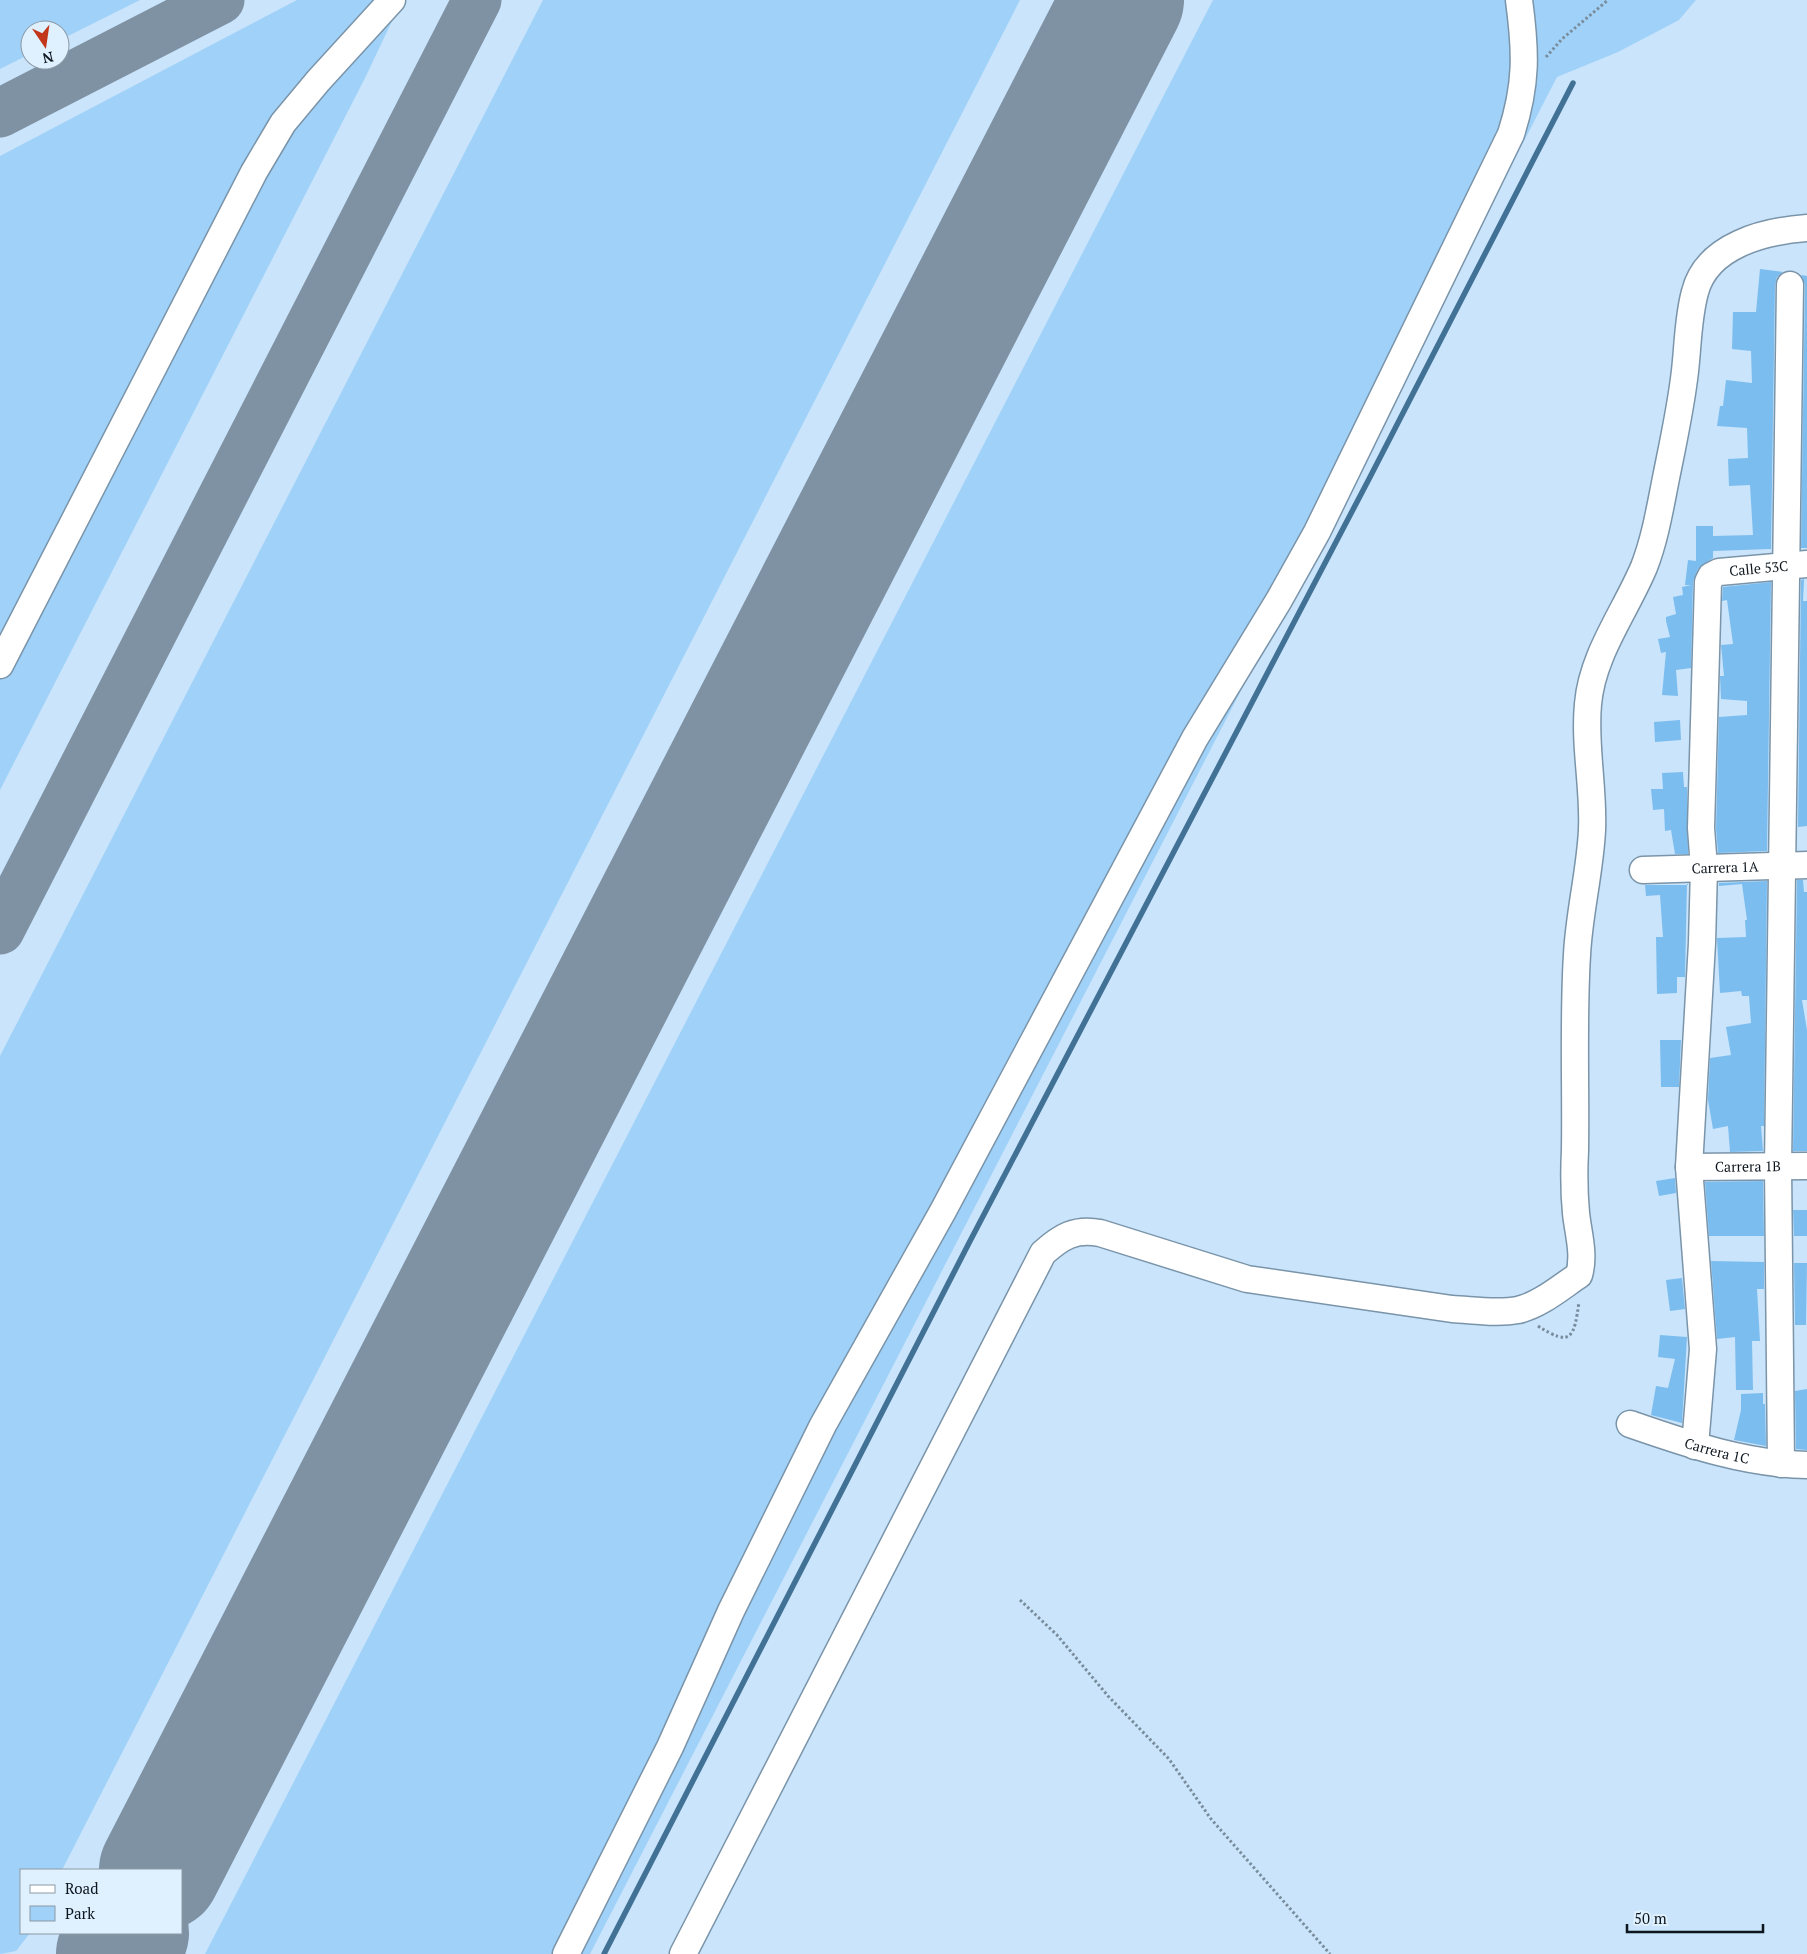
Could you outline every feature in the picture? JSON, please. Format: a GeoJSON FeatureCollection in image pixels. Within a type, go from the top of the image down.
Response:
{"type":"FeatureCollection","features":[{"type":"Feature","properties":{"kind":"street"},"geometry":{"type":"LineString","coordinates":[[0,665],[254,172],[278,131],[318,81],[392,0]]}},
{"type":"Feature","properties":{"kind":"street"},"geometry":{"type":"LineString","coordinates":[[566,1954],[670,1746],[731,1611],[823,1425],[943,1211],[1195,738],[1279,600],[1317,532],[1511,134],[1521,104],[1525,80],[1519,0]]}},
{"type":"Feature","properties":{"kind":"street"},"geometry":{"type":"LineString","coordinates":[[683,1954],[1043,1253],[1060,1238],[1087,1230],[1247,1279],[1452,1309],[1485,1311],[1520,1309],[1533,1304],[1579,1275],[1582,1265],[1576,1210],[1574,1160],[1576,982],[1577,952],[1588,883],[1592,827],[1587,722],[1590,688],[1603,652],[1644,566],[1655,530],[1681,406],[1692,313],[1700,278],[1721,253],[1773,232],[1807,228]]}},
{"type":"Feature","properties":{"kind":"street"},"geometry":{"type":"LineString","coordinates":[[1781,1464],[1778,1167],[1781,865],[1796,565],[1790,285]]}},
{"type":"Feature","properties":{"kind":"street","name":"Calle 53C"},"geometry":{"type":"LineString","coordinates":[[1704,868],[1701,828],[1708,582],[1711,576],[1719,572],[1796,565]]}},
{"type":"Feature","properties":{"kind":"street","name":"Carrera 1A"},"geometry":{"type":"LineString","coordinates":[[1643,870],[1807,865]]}},
{"type":"Feature","properties":{"kind":"street"},"geometry":{"type":"LineString","coordinates":[[1695,1446],[1703,1349],[1689,1167],[1702,943],[1704,868]]}},
{"type":"Feature","properties":{"kind":"street","name":"Carrera 1B"},"geometry":{"type":"LineString","coordinates":[[1689,1167],[1807,1166]]}},
{"type":"Feature","properties":{"kind":"street","name":"Carrera 1C"},"geometry":{"type":"LineString","coordinates":[[1630,1424],[1695,1446],[1745,1460],[1781,1464],[1807,1464]]}},
{"type":"Feature","properties":{"kind":"path"},"geometry":{"type":"LineString","coordinates":[[1525,80],[1562,39],[1608,0]]}},
{"type":"Feature","properties":{"kind":"path"},"geometry":{"type":"LineString","coordinates":[[1020,1600],[1057,1635],[1108,1696],[1170,1758],[1211,1819],[1330,1954]]}},
{"type":"Feature","properties":{"kind":"green space"},"geometry":{"type":"Polygon","coordinates":[[[0,0],[140,0],[70,35],[70,20],[20,20],[20,59],[0,69],[0,0]]]}},
{"type":"Feature","properties":{"kind":"green space"},"geometry":{"type":"Polygon","coordinates":[[[297,0],[402,0],[365,78],[0,790],[0,156],[297,0]]]}},
{"type":"Feature","properties":{"kind":"green space"},"geometry":{"type":"Polygon","coordinates":[[[543,0],[1020,0],[63,1869],[20,1869],[20,1934],[29,1934],[16,1951],[0,1954],[0,1056],[543,0]]]}},
{"type":"Feature","properties":{"kind":"green space"},"geometry":{"type":"Polygon","coordinates":[[[1213,0],[1696,0],[1679,20],[1618,52],[1557,77],[590,1954],[205,1954],[1213,0]]]}},
{"type":"Feature","properties":{"kind":"building"},"geometry":{"type":"Polygon","coordinates":[[[1760,269],[1783,272],[1777,277],[1775,285],[1771,549],[1713,551],[1713,558],[1698,569],[1693,582],[1691,668],[1676,670],[1678,696],[1662,695],[1666,652],[1661,653],[1658,639],[1670,637],[1666,617],[1676,614],[1673,597],[1683,595],[1682,587],[1691,585],[1685,585],[1688,560],[1696,561],[1696,526],[1713,526],[1713,536],[1753,535],[1750,485],[1729,486],[1728,459],[1748,458],[1747,428],[1717,426],[1720,406],[1723,406],[1726,380],[1752,383],[1751,351],[1732,349],[1733,312],[1756,312],[1760,269]]]}},
{"type":"Feature","properties":{"kind":"building"},"geometry":{"type":"Polygon","coordinates":[[[1801,275],[1807,276],[1807,548],[1801,548],[1805,285],[1801,275]]]}},
{"type":"Feature","properties":{"kind":"building"},"geometry":{"type":"Polygon","coordinates":[[[1804,579],[1803,601],[1807,601],[1807,826],[1798,827],[1801,580],[1804,579]]]}},
{"type":"Feature","properties":{"kind":"building"},"geometry":{"type":"Polygon","coordinates":[[[1771,582],[1767,851],[1718,853],[1716,828],[1719,717],[1747,715],[1747,701],[1721,699],[1720,676],[1724,676],[1721,645],[1733,644],[1727,600],[1722,601],[1723,587],[1771,582]]]}},
{"type":"Feature","properties":{"kind":"building"},"geometry":{"type":"Polygon","coordinates":[[[1680,720],[1681,740],[1655,742],[1654,722],[1680,720]]]}},
{"type":"Feature","properties":{"kind":"building"},"geometry":{"type":"Polygon","coordinates":[[[1683,772],[1684,787],[1687,787],[1688,854],[1675,854],[1671,830],[1665,831],[1664,809],[1653,810],[1651,789],[1663,789],[1662,773],[1683,772]]]}},
{"type":"Feature","properties":{"kind":"building"},"geometry":{"type":"Polygon","coordinates":[[[1797,880],[1803,880],[1804,892],[1807,892],[1807,1000],[1802,1000],[1807,1030],[1807,1151],[1793,1151],[1797,880]]]}},
{"type":"Feature","properties":{"kind":"building"},"geometry":{"type":"Polygon","coordinates":[[[1767,881],[1764,1126],[1761,1126],[1763,1151],[1730,1152],[1728,1126],[1713,1129],[1708,1100],[1710,1058],[1731,1055],[1726,1027],[1751,1023],[1749,996],[1742,996],[1741,991],[1720,993],[1717,938],[1746,937],[1745,920],[1747,920],[1742,884],[1719,886],[1719,883],[1767,881]]]}},
{"type":"Feature","properties":{"kind":"building"},"geometry":{"type":"Polygon","coordinates":[[[1687,884],[1685,977],[1677,977],[1677,993],[1657,994],[1656,937],[1663,937],[1660,895],[1646,896],[1645,885],[1687,884]]]}},
{"type":"Feature","properties":{"kind":"building"},"geometry":{"type":"Polygon","coordinates":[[[1660,1040],[1681,1040],[1679,1087],[1661,1087],[1660,1040]]]}},
{"type":"Feature","properties":{"kind":"building"},"geometry":{"type":"Polygon","coordinates":[[[1675,1178],[1676,1193],[1659,1196],[1656,1181],[1675,1178]]]}},
{"type":"Feature","properties":{"kind":"building"},"geometry":{"type":"Polygon","coordinates":[[[1763,1181],[1764,1236],[1709,1236],[1705,1182],[1763,1181]]]}},
{"type":"Feature","properties":{"kind":"building"},"geometry":{"type":"Polygon","coordinates":[[[1793,1210],[1807,1210],[1807,1236],[1794,1236],[1793,1210]]]}},
{"type":"Feature","properties":{"kind":"building"},"geometry":{"type":"Polygon","coordinates":[[[1711,1261],[1764,1262],[1764,1289],[1757,1289],[1760,1341],[1752,1341],[1753,1390],[1736,1390],[1735,1337],[1717,1339],[1711,1261]]]}},
{"type":"Feature","properties":{"kind":"building"},"geometry":{"type":"Polygon","coordinates":[[[1794,1263],[1807,1263],[1806,1325],[1795,1325],[1794,1263]]]}},
{"type":"Feature","properties":{"kind":"building"},"geometry":{"type":"Polygon","coordinates":[[[1682,1278],[1685,1309],[1670,1311],[1666,1280],[1682,1278]]]}},
{"type":"Feature","properties":{"kind":"building"},"geometry":{"type":"Polygon","coordinates":[[[1660,1335],[1687,1337],[1682,1423],[1651,1415],[1656,1386],[1668,1388],[1675,1359],[1658,1357],[1660,1335]]]}},
{"type":"Feature","properties":{"kind":"building"},"geometry":{"type":"Polygon","coordinates":[[[1807,1389],[1807,1450],[1796,1449],[1795,1391],[1807,1389]]]}},
{"type":"Feature","properties":{"kind":"building"},"geometry":{"type":"Polygon","coordinates":[[[1763,1393],[1766,1446],[1734,1440],[1741,1410],[1741,1394],[1763,1393]]]}},
{"type":"Feature","properties":{"kind":"waterway"},"geometry":{"type":"LineString","coordinates":[[604,1954],[969,1243],[1369,479],[1573,83]]}},
{"type":"Feature","properties":{"kind":"taxiway"},"geometry":{"type":"LineString","coordinates":[[0,113],[220,0]]}},
{"type":"Feature","properties":{"kind":"taxiway"},"geometry":{"type":"LineString","coordinates":[[0,930],[477,0]]}},
{"type":"Feature","properties":{"kind":"runway"},"geometry":{"type":"LineString","coordinates":[[161,1869],[1123,0]]}},
{"type":"Feature","properties":{"kind":"runway"},"geometry":{"type":"LineString","coordinates":[[117,1954],[127,1934]]}}]}
